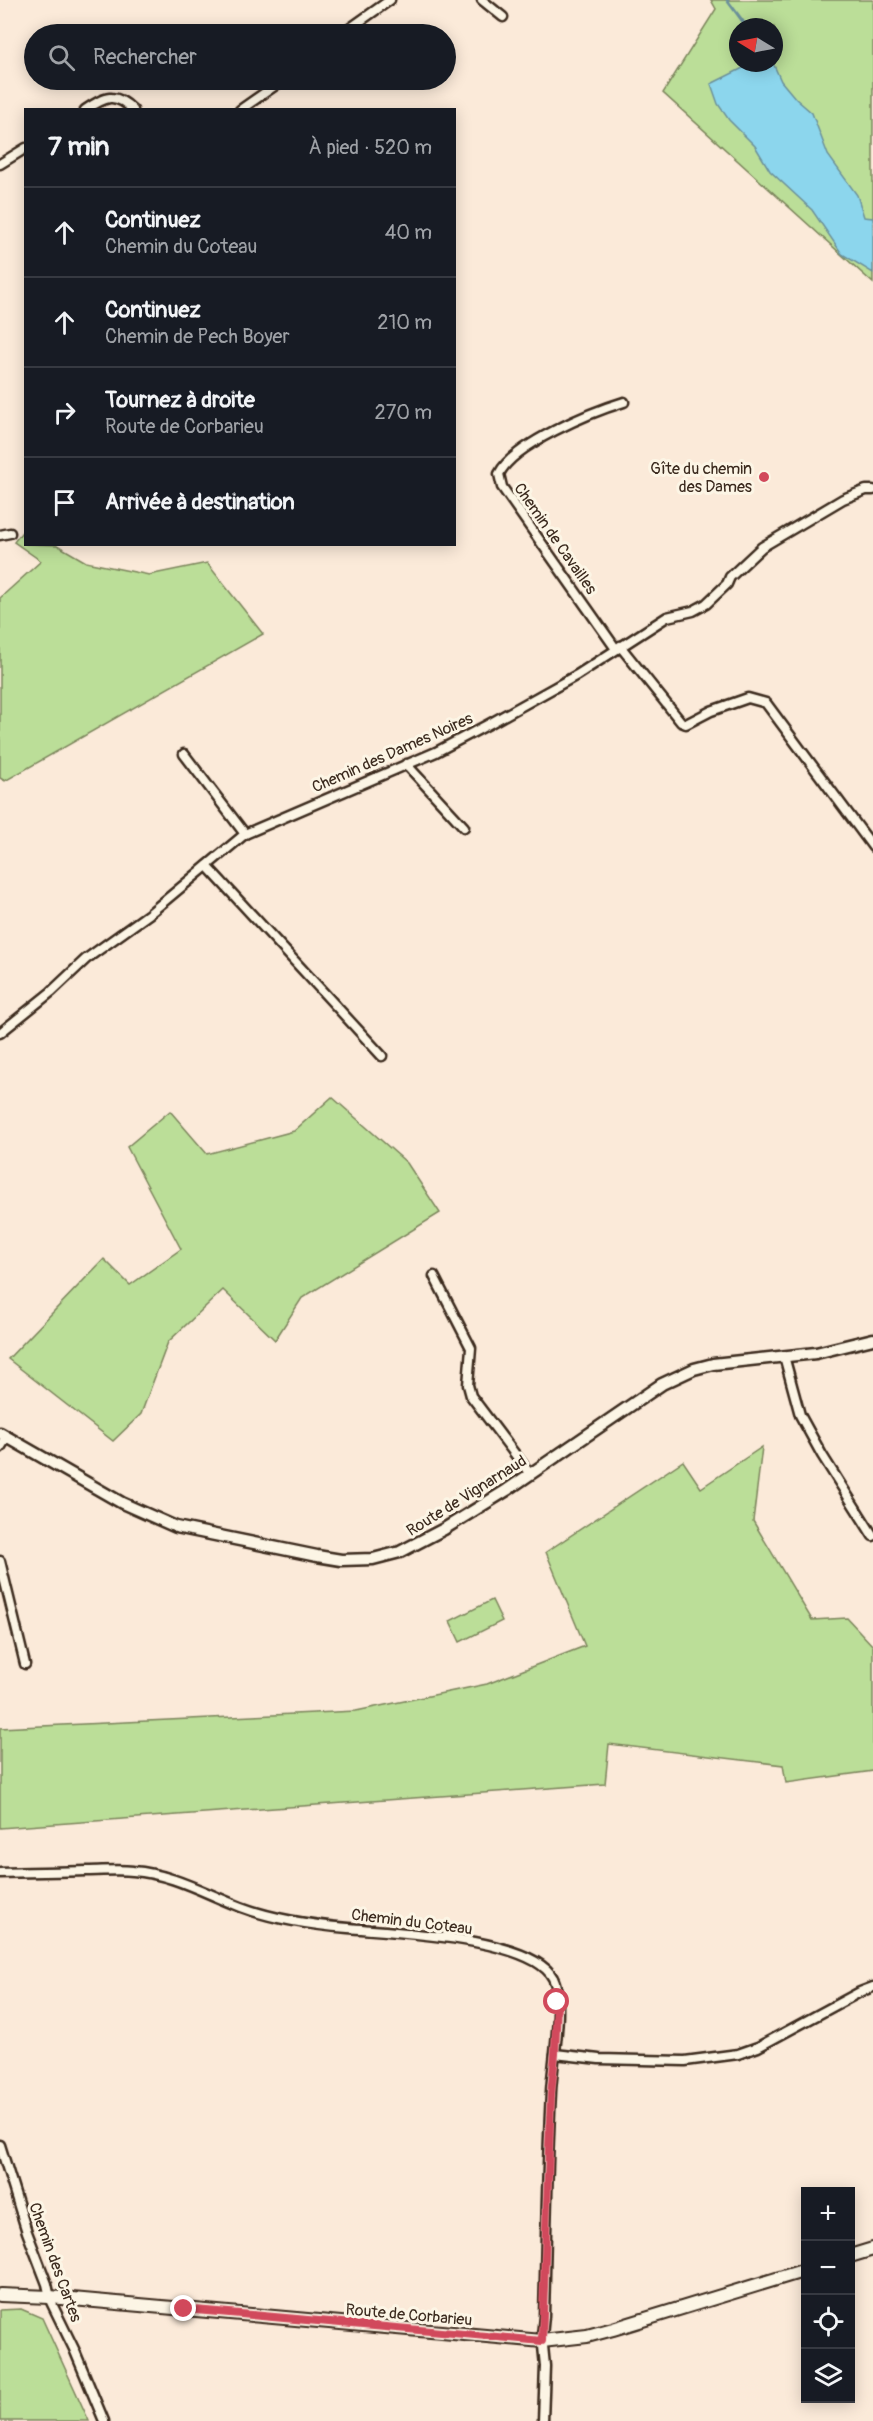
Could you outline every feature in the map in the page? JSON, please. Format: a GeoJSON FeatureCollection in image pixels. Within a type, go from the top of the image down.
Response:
{"type":"FeatureCollection","features":[{"type":"Feature","properties":{"kind":"main road"},"geometry":{"type":"LineString","coordinates":[[855,2254],[873,2249]]}},
{"type":"Feature","properties":{"kind":"main road","name":"Route de Corbarieu"},"geometry":{"type":"LineString","coordinates":[[0,2295],[50,2297],[542,2341],[587,2336],[801,2272]]}},
{"type":"Feature","properties":{"kind":"street"},"geometry":{"type":"LineString","coordinates":[[356,24],[390,0]]}},
{"type":"Feature","properties":{"kind":"street"},"geometry":{"type":"LineString","coordinates":[[482,0],[503,17]]}},
{"type":"Feature","properties":{"kind":"street"},"geometry":{"type":"LineString","coordinates":[[243,108],[269,90]]}},
{"type":"Feature","properties":{"kind":"street"},"geometry":{"type":"LineString","coordinates":[[89,108],[101,99],[113,96],[131,108]]}},
{"type":"Feature","properties":{"kind":"street"},"geometry":{"type":"LineString","coordinates":[[0,164],[24,149]]}},
{"type":"Feature","properties":{"kind":"street","name":"Chemin de Cavailles"},"geometry":{"type":"LineString","coordinates":[[618,648],[502,487],[499,474],[504,465],[532,443],[602,409],[624,402]]}},
{"type":"Feature","properties":{"kind":"street","name":"Chemin des Dames Noires"},"geometry":{"type":"LineString","coordinates":[[0,1033],[51,992],[86,959],[149,914],[245,834],[406,764],[489,724],[577,675],[667,617],[693,611],[706,604],[727,584],[730,577],[762,548],[843,499],[866,490],[873,490]]}},
{"type":"Feature","properties":{"kind":"street"},"geometry":{"type":"LineString","coordinates":[[0,535],[10,534]]}},
{"type":"Feature","properties":{"kind":"street"},"geometry":{"type":"LineString","coordinates":[[618,648],[681,722],[686,724],[711,711],[748,698],[766,703],[873,847]]}},
{"type":"Feature","properties":{"kind":"street"},"geometry":{"type":"LineString","coordinates":[[184,754],[245,834]]}},
{"type":"Feature","properties":{"kind":"street"},"geometry":{"type":"LineString","coordinates":[[406,764],[464,827]]}},
{"type":"Feature","properties":{"kind":"street"},"geometry":{"type":"LineString","coordinates":[[207,866],[382,1056]]}},
{"type":"Feature","properties":{"kind":"street"},"geometry":{"type":"LineString","coordinates":[[434,1275],[471,1348],[468,1385],[471,1396],[530,1474]]}},
{"type":"Feature","properties":{"kind":"street","name":"Route de Vignarnaud"},"geometry":{"type":"LineString","coordinates":[[4,1435],[122,1503],[176,1527],[341,1560],[373,1559],[400,1552],[444,1529],[530,1474],[662,1384],[694,1368],[816,1353],[873,1339]]}},
{"type":"Feature","properties":{"kind":"street"},"geometry":{"type":"LineString","coordinates":[[784,1356],[800,1415],[822,1455],[873,1536]]}},
{"type":"Feature","properties":{"kind":"street"},"geometry":{"type":"LineString","coordinates":[[0,1448],[4,1435]]}},
{"type":"Feature","properties":{"kind":"street"},"geometry":{"type":"LineString","coordinates":[[0,1561],[25,1664]]}},
{"type":"Feature","properties":{"kind":"street","name":"Chemin du Coteau"},"geometry":{"type":"LineString","coordinates":[[0,1872],[131,1870],[159,1874],[185,1882],[241,1907],[280,1919],[455,1938],[521,1955],[539,1964],[553,1978],[557,2002],[555,2054]]}},
{"type":"Feature","properties":{"kind":"street"},"geometry":{"type":"LineString","coordinates":[[543,2421],[542,2341],[551,2094],[555,2054],[599,2059],[685,2061],[738,2054],[758,2047],[873,1987]]}},
{"type":"Feature","properties":{"kind":"street","name":"Chemin des Cartes"},"geometry":{"type":"LineString","coordinates":[[0,2145],[50,2297],[104,2421]]}},
{"type":"Feature","properties":{"kind":"green space"},"geometry":{"type":"Polygon","coordinates":[[[711,0],[873,0],[873,283],[663,93],[716,9],[711,0]]]}},
{"type":"Feature","properties":{"kind":"green space"},"geometry":{"type":"Polygon","coordinates":[[[24,529],[24,546],[59,546],[86,562],[149,575],[207,563],[263,634],[5,781],[0,778],[0,598],[41,561],[14,542],[24,529]]]}},
{"type":"Feature","properties":{"kind":"green space"},"geometry":{"type":"Polygon","coordinates":[[[332,1097],[407,1163],[440,1213],[302,1298],[275,1340],[223,1290],[168,1342],[141,1414],[113,1441],[8,1359],[104,1259],[130,1285],[181,1249],[127,1147],[170,1111],[207,1154],[294,1131],[332,1097]]]}},
{"type":"Feature","properties":{"kind":"green space"},"geometry":{"type":"Polygon","coordinates":[[[762,1447],[753,1521],[812,1620],[847,1618],[873,1646],[873,1771],[786,1783],[783,1765],[609,1744],[605,1784],[0,1828],[0,1728],[356,1711],[487,1684],[585,1646],[546,1552],[683,1461],[701,1488],[762,1447]]]}},
{"type":"Feature","properties":{"kind":"green space"},"geometry":{"type":"Polygon","coordinates":[[[492,1600],[502,1621],[460,1642],[450,1621],[492,1600]]]}},
{"type":"Feature","properties":{"kind":"green space"},"geometry":{"type":"Polygon","coordinates":[[[21,2309],[42,2318],[89,2421],[0,2421],[0,2310],[21,2309]]]}},
{"type":"Feature","properties":{"kind":"water"},"geometry":{"type":"Polygon","coordinates":[[[735,72],[777,72],[781,81],[796,99],[812,113],[828,155],[857,195],[864,217],[873,218],[873,273],[842,254],[812,210],[770,171],[755,146],[729,120],[718,104],[711,84],[735,72]]]}},
{"type":"Feature","properties":{"kind":"waterway"},"geometry":{"type":"LineString","coordinates":[[727,0],[740,18]]}},
{"type":"Feature","properties":{"kind":"place","name":"Gîte du chemin des Dames"},"geometry":{"type":"Point","coordinates":[764,477]}},
{"type":"Feature","properties":{"kind":"route"},"geometry":{"type":"LineString","coordinates":[[184,2309],[520,2341],[542,2341],[551,2094],[557,2002]]}}]}
